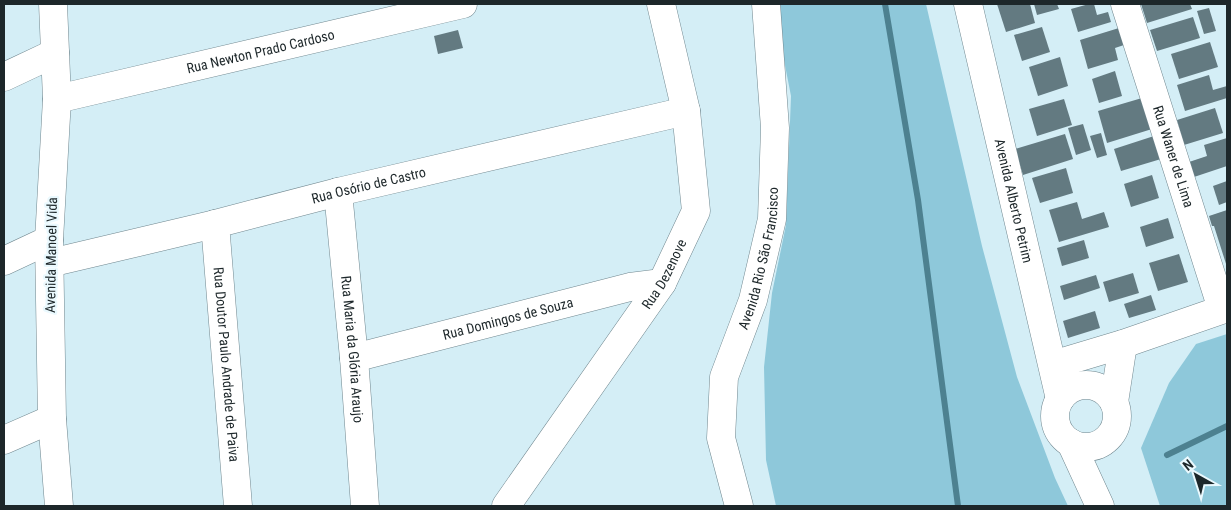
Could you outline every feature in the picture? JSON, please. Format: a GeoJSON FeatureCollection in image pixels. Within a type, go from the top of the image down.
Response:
{"type":"FeatureCollection","features":[{"type":"Feature","properties":{"kind":"street","name":"Avenida Manoel Vida"},"geometry":{"type":"LineString","coordinates":[[53,4],[57,99],[49,252],[52,419],[60,506]]}},
{"type":"Feature","properties":{"kind":"street","name":"Rua Newton Prado Cardoso"},"geometry":{"type":"LineString","coordinates":[[57,99],[463,4]]}},
{"type":"Feature","properties":{"kind":"street","name":"Rua Dezenove"},"geometry":{"type":"LineString","coordinates":[[506,506],[662,283],[696,211],[686,111],[661,4]]}},
{"type":"Feature","properties":{"kind":"street","name":"Avenida Rio São Francisco"},"geometry":{"type":"LineString","coordinates":[[739,506],[721,438],[724,377],[753,300],[772,219],[775,128],[766,4]]}},
{"type":"Feature","properties":{"kind":"street","name":"Avenida Alberto Petrim"},"geometry":{"type":"LineString","coordinates":[[968,4],[1060,399]]}},
{"type":"Feature","properties":{"kind":"street","name":"Rua Waner de Lima"},"geometry":{"type":"LineString","coordinates":[[1125,4],[1224,308]]}},
{"type":"Feature","properties":{"kind":"street"},"geometry":{"type":"LineString","coordinates":[[4,77],[55,53]]}},
{"type":"Feature","properties":{"kind":"street","name":"Rua Osório de Castro"},"geometry":{"type":"LineString","coordinates":[[4,261],[215,224],[338,192],[686,111]]}},
{"type":"Feature","properties":{"kind":"street","name":"Rua Maria da Glória Araujo"},"geometry":{"type":"LineString","coordinates":[[338,192],[354,358],[365,506]]}},
{"type":"Feature","properties":{"kind":"street","name":"Rua Doutor Paulo Andrade de Paiva"},"geometry":{"type":"LineString","coordinates":[[215,224],[238,506]]}},
{"type":"Feature","properties":{"kind":"street","name":"Rua Domingos de Souza"},"geometry":{"type":"LineString","coordinates":[[354,358],[630,287],[662,283]]}},
{"type":"Feature","properties":{"kind":"street"},"geometry":{"type":"LineString","coordinates":[[1053,365],[1123,344],[1224,308]]}},
{"type":"Feature","properties":{"kind":"street"},"geometry":{"type":"LineString","coordinates":[[1114,402],[1123,344]]}},
{"type":"Feature","properties":{"kind":"street"},"geometry":{"type":"LineString","coordinates":[[1088,385],[1098,387],[1108,393],[1114,402],[1117,412],[1116,422],[1112,432],[1105,440],[1089,447],[1071,443],[1063,437],[1055,418],[1056,408],[1060,399],[1072,388],[1088,385]]}},
{"type":"Feature","properties":{"kind":"street"},"geometry":{"type":"LineString","coordinates":[[4,440],[52,419]]}},
{"type":"Feature","properties":{"kind":"street"},"geometry":{"type":"LineString","coordinates":[[1097,500],[1105,440]]}},
{"type":"Feature","properties":{"kind":"street"},"geometry":{"type":"LineString","coordinates":[[1071,443],[1097,500]]}},
{"type":"Feature","properties":{"kind":"shaded area"},"geometry":{"type":"Polygon","coordinates":[[[773,4],[926,4],[982,246],[1017,377],[1055,478],[1068,506],[776,506],[766,460],[764,367],[772,293],[786,225],[791,96],[773,4]]]}},
{"type":"Feature","properties":{"kind":"shaded area"},"geometry":{"type":"Polygon","coordinates":[[[1227,334],[1227,506],[1160,506],[1141,448],[1169,383],[1196,344],[1227,334]]]}},
{"type":"Feature","properties":{"kind":"building"},"geometry":{"type":"Polygon","coordinates":[[[997,4],[1030,4],[1035,23],[1006,32],[997,4]]]}},
{"type":"Feature","properties":{"kind":"building"},"geometry":{"type":"Polygon","coordinates":[[[1034,4],[1057,4],[1059,9],[1037,15],[1034,4]]]}},
{"type":"Feature","properties":{"kind":"building"},"geometry":{"type":"Polygon","coordinates":[[[1094,4],[1097,15],[1108,12],[1111,22],[1078,32],[1071,9],[1094,4]]]}},
{"type":"Feature","properties":{"kind":"building"},"geometry":{"type":"Polygon","coordinates":[[[1141,4],[1190,4],[1192,9],[1147,23],[1141,4]]]}},
{"type":"Feature","properties":{"kind":"building"},"geometry":{"type":"Polygon","coordinates":[[[1209,8],[1216,31],[1204,34],[1197,11],[1209,8]]]}},
{"type":"Feature","properties":{"kind":"building"},"geometry":{"type":"Polygon","coordinates":[[[1193,17],[1200,38],[1157,51],[1150,30],[1193,17]]]}},
{"type":"Feature","properties":{"kind":"building"},"geometry":{"type":"Polygon","coordinates":[[[1042,27],[1050,52],[1022,61],[1014,35],[1042,27]]]}},
{"type":"Feature","properties":{"kind":"building"},"geometry":{"type":"Polygon","coordinates":[[[1119,28],[1124,45],[1115,48],[1118,60],[1088,69],[1080,40],[1119,28]]]}},
{"type":"Feature","properties":{"kind":"building"},"geometry":{"type":"Polygon","coordinates":[[[458,30],[463,48],[438,54],[434,36],[458,30]]]}},
{"type":"Feature","properties":{"kind":"building"},"geometry":{"type":"Polygon","coordinates":[[[1210,42],[1218,67],[1179,79],[1171,54],[1210,42]]]}},
{"type":"Feature","properties":{"kind":"building"},"geometry":{"type":"Polygon","coordinates":[[[1060,57],[1068,86],[1038,96],[1029,67],[1060,57]]]}},
{"type":"Feature","properties":{"kind":"building"},"geometry":{"type":"Polygon","coordinates":[[[1115,71],[1122,96],[1099,103],[1092,79],[1115,71]]]}},
{"type":"Feature","properties":{"kind":"building"},"geometry":{"type":"Polygon","coordinates":[[[1209,75],[1213,90],[1227,86],[1227,98],[1185,111],[1177,85],[1209,75]]]}},
{"type":"Feature","properties":{"kind":"building"},"geometry":{"type":"Polygon","coordinates":[[[1142,98],[1152,129],[1107,143],[1098,111],[1142,98]]]}},
{"type":"Feature","properties":{"kind":"building"},"geometry":{"type":"Polygon","coordinates":[[[1064,99],[1072,125],[1037,136],[1029,109],[1064,99]]]}},
{"type":"Feature","properties":{"kind":"building"},"geometry":{"type":"Polygon","coordinates":[[[1215,108],[1223,133],[1184,145],[1177,120],[1215,108]]]}},
{"type":"Feature","properties":{"kind":"building"},"geometry":{"type":"Polygon","coordinates":[[[1083,124],[1091,150],[1076,155],[1068,128],[1083,124]]]}},
{"type":"Feature","properties":{"kind":"building"},"geometry":{"type":"Polygon","coordinates":[[[1101,133],[1107,155],[1097,158],[1090,136],[1101,133]]]}},
{"type":"Feature","properties":{"kind":"building"},"geometry":{"type":"Polygon","coordinates":[[[1065,134],[1073,159],[1023,175],[1015,149],[1065,134]]]}},
{"type":"Feature","properties":{"kind":"building"},"geometry":{"type":"Polygon","coordinates":[[[1154,136],[1161,159],[1121,171],[1114,149],[1154,136]]]}},
{"type":"Feature","properties":{"kind":"building"},"geometry":{"type":"Polygon","coordinates":[[[1227,138],[1227,166],[1194,177],[1189,162],[1207,156],[1204,145],[1227,138]]]}},
{"type":"Feature","properties":{"kind":"building"},"geometry":{"type":"Polygon","coordinates":[[[1066,168],[1073,193],[1040,203],[1032,178],[1066,168]]]}},
{"type":"Feature","properties":{"kind":"building"},"geometry":{"type":"Polygon","coordinates":[[[1152,175],[1159,198],[1131,207],[1124,184],[1152,175]]]}},
{"type":"Feature","properties":{"kind":"building"},"geometry":{"type":"Polygon","coordinates":[[[1227,181],[1227,202],[1219,205],[1213,186],[1227,181]]]}},
{"type":"Feature","properties":{"kind":"building"},"geometry":{"type":"Polygon","coordinates":[[[1077,202],[1082,219],[1104,212],[1109,227],[1059,242],[1049,210],[1077,202]]]}},
{"type":"Feature","properties":{"kind":"building"},"geometry":{"type":"Polygon","coordinates":[[[1227,210],[1227,267],[1209,216],[1227,210]]]}},
{"type":"Feature","properties":{"kind":"building"},"geometry":{"type":"Polygon","coordinates":[[[1168,218],[1174,238],[1146,247],[1140,227],[1168,218]]]}},
{"type":"Feature","properties":{"kind":"building"},"geometry":{"type":"Polygon","coordinates":[[[1084,240],[1089,258],[1062,266],[1057,248],[1084,240]]]}},
{"type":"Feature","properties":{"kind":"building"},"geometry":{"type":"Polygon","coordinates":[[[1179,254],[1188,282],[1158,291],[1149,263],[1179,254]]]}},
{"type":"Feature","properties":{"kind":"building"},"geometry":{"type":"Polygon","coordinates":[[[1133,273],[1139,293],[1109,302],[1103,282],[1133,273]]]}},
{"type":"Feature","properties":{"kind":"building"},"geometry":{"type":"Polygon","coordinates":[[[1096,275],[1100,288],[1064,300],[1060,286],[1096,275]]]}},
{"type":"Feature","properties":{"kind":"building"},"geometry":{"type":"Polygon","coordinates":[[[1151,295],[1156,310],[1129,318],[1124,304],[1151,295]]]}},
{"type":"Feature","properties":{"kind":"building"},"geometry":{"type":"Polygon","coordinates":[[[1095,311],[1100,328],[1068,338],[1063,321],[1095,311]]]}},
{"type":"Feature","properties":{"kind":"waterway"},"geometry":{"type":"LineString","coordinates":[[885,4],[918,200],[958,506]]}},
{"type":"Feature","properties":{"kind":"waterway"},"geometry":{"type":"LineString","coordinates":[[1167,455],[1227,426]]}}]}
